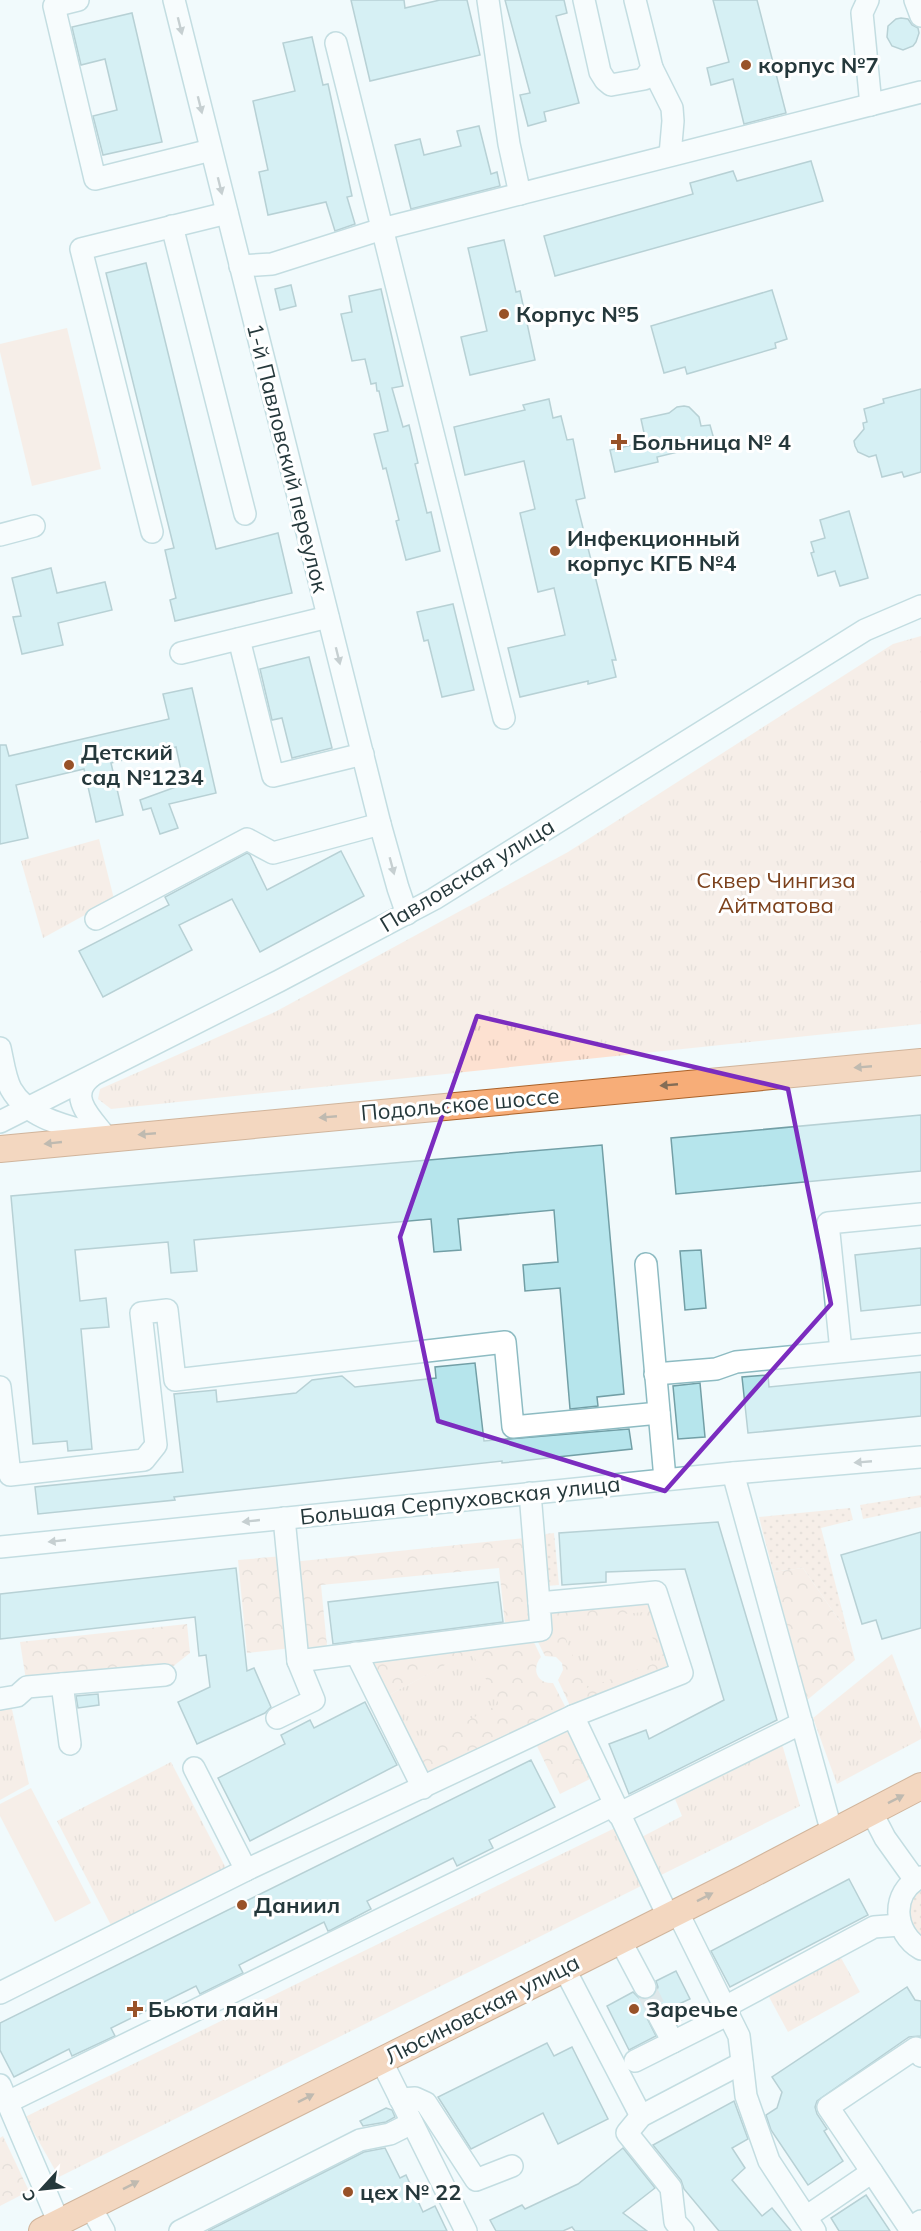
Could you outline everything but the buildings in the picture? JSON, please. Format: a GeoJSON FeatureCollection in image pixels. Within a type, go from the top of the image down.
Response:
{"type":"FeatureCollection","features":[{"type":"Feature","properties":{"kind":"main road","name":"Подольское шоссе"},"geometry":{"type":"LineString","coordinates":[[0,1149],[106,1137],[921,1062]]}},
{"type":"Feature","properties":{"kind":"main road","name":"Люсиновская улица"},"geometry":{"type":"LineString","coordinates":[[50,2227],[921,1786]]}},
{"type":"Feature","properties":{"kind":"street"},"geometry":{"type":"LineString","coordinates":[[78,0],[54,6],[95,179],[211,150]]}},
{"type":"Feature","properties":{"kind":"street","name":"1-й Павловский переулок"},"geometry":{"type":"LineString","coordinates":[[174,0],[328,617],[398,888],[407,914]]}},
{"type":"Feature","properties":{"kind":"street"},"geometry":{"type":"LineString","coordinates":[[488,0],[509,144],[520,194]]}},
{"type":"Feature","properties":{"kind":"street"},"geometry":{"type":"LineString","coordinates":[[584,0],[600,72],[605,80],[611,85],[644,79],[652,68]]}},
{"type":"Feature","properties":{"kind":"street"},"geometry":{"type":"LineString","coordinates":[[635,0],[652,68],[672,108],[674,121],[670,155]]}},
{"type":"Feature","properties":{"kind":"street"},"geometry":{"type":"LineString","coordinates":[[868,0],[862,13],[871,105]]}},
{"type":"Feature","properties":{"kind":"street"},"geometry":{"type":"LineString","coordinates":[[915,0],[921,16]]}},
{"type":"Feature","properties":{"kind":"street"},"geometry":{"type":"LineString","coordinates":[[336,43],[504,718]]}},
{"type":"Feature","properties":{"kind":"street"},"geometry":{"type":"LineString","coordinates":[[240,266],[272,264],[382,229],[921,92]]}},
{"type":"Feature","properties":{"kind":"street"},"geometry":{"type":"LineString","coordinates":[[152,532],[81,249],[227,213]]}},
{"type":"Feature","properties":{"kind":"street"},"geometry":{"type":"LineString","coordinates":[[172,226],[244,514]]}},
{"type":"Feature","properties":{"kind":"street"},"geometry":{"type":"LineString","coordinates":[[0,535],[34,526]]}},
{"type":"Feature","properties":{"kind":"street","name":"Павловская улица"},"geometry":{"type":"LineString","coordinates":[[0,1122],[407,914],[865,630],[921,606]]}},
{"type":"Feature","properties":{"kind":"street"},"geometry":{"type":"LineString","coordinates":[[181,653],[328,617]]}},
{"type":"Feature","properties":{"kind":"street"},"geometry":{"type":"LineString","coordinates":[[239,639],[273,776],[363,754]]}},
{"type":"Feature","properties":{"kind":"street"},"geometry":{"type":"LineString","coordinates":[[96,919],[247,839],[273,853],[381,824]]}},
{"type":"Feature","properties":{"kind":"street"},"geometry":{"type":"LineString","coordinates":[[0,1048],[10,1088],[24,1108],[43,1117],[106,1137]]}},
{"type":"Feature","properties":{"kind":"street"},"geometry":{"type":"LineString","coordinates":[[93,1076],[82,1087],[81,1103],[106,1137]]}},
{"type":"Feature","properties":{"kind":"street"},"geometry":{"type":"LineString","coordinates":[[840,1351],[828,1223],[921,1214]]}},
{"type":"Feature","properties":{"kind":"street"},"geometry":{"type":"LineString","coordinates":[[646,1264],[664,1479]]}},
{"type":"Feature","properties":{"kind":"street"},"geometry":{"type":"LineString","coordinates":[[0,1388],[10,1475],[144,1460],[156,1445],[141,1313],[167,1310],[174,1380],[505,1342],[513,1427],[659,1413]]}},
{"type":"Feature","properties":{"kind":"street"},"geometry":{"type":"LineString","coordinates":[[656,1374],[716,1369],[736,1362],[921,1344]]}},
{"type":"Feature","properties":{"kind":"street","name":"Большая Серпуховская улица"},"geometry":{"type":"LineString","coordinates":[[0,1547],[664,1479],[921,1457]]}},
{"type":"Feature","properties":{"kind":"street"},"geometry":{"type":"LineString","coordinates":[[733,1473],[832,1833]]}},
{"type":"Feature","properties":{"kind":"street"},"geometry":{"type":"LineString","coordinates":[[298,1661],[541,1630],[530,1493]]}},
{"type":"Feature","properties":{"kind":"street"},"geometry":{"type":"LineString","coordinates":[[277,1718],[314,1700],[298,1661],[284,1518]]}},
{"type":"Feature","properties":{"kind":"street"},"geometry":{"type":"LineString","coordinates":[[0,1993],[246,1870],[573,1716],[682,1673],[656,1592],[539,1603]]}},
{"type":"Feature","properties":{"kind":"street"},"geometry":{"type":"LineString","coordinates":[[356,1653],[423,1788]]}},
{"type":"Feature","properties":{"kind":"street"},"geometry":{"type":"LineString","coordinates":[[0,1699],[17,1696],[27,1687],[165,1675]]}},
{"type":"Feature","properties":{"kind":"street"},"geometry":{"type":"LineString","coordinates":[[62,1684],[70,1744]]}},
{"type":"Feature","properties":{"kind":"street"},"geometry":{"type":"LineString","coordinates":[[573,1716],[616,1810],[739,2036],[746,2096],[770,2161],[811,2224],[872,2172]]}},
{"type":"Feature","properties":{"kind":"street"},"geometry":{"type":"LineString","coordinates":[[50,2227],[4,2093],[802,1723]]}},
{"type":"Feature","properties":{"kind":"street"},"geometry":{"type":"LineString","coordinates":[[194,1768],[228,1815],[246,1870]]}},
{"type":"Feature","properties":{"kind":"street"},"geometry":{"type":"LineString","coordinates":[[871,1811],[885,1838],[918,1879],[906,1889],[900,1900],[898,1912],[900,1925],[905,1935],[921,1949]]}},
{"type":"Feature","properties":{"kind":"street"},"geometry":{"type":"LineString","coordinates":[[635,2061],[673,2042],[874,1927],[900,1925]]}},
{"type":"Feature","properties":{"kind":"street"},"geometry":{"type":"LineString","coordinates":[[620,1940],[645,1987]]}},
{"type":"Feature","properties":{"kind":"street"},"geometry":{"type":"LineString","coordinates":[[564,1968],[640,2116]]}},
{"type":"Feature","properties":{"kind":"street"},"geometry":{"type":"LineString","coordinates":[[659,2016],[673,2042]]}},
{"type":"Feature","properties":{"kind":"street"},"geometry":{"type":"LineString","coordinates":[[921,2056],[916,2048],[828,2108],[910,2229],[921,2222]]}},
{"type":"Feature","properties":{"kind":"street"},"geometry":{"type":"LineString","coordinates":[[381,2060],[466,2231]]}},
{"type":"Feature","properties":{"kind":"street"},"geometry":{"type":"LineString","coordinates":[[683,2231],[675,2222],[671,2188],[627,2133],[640,2116],[742,2063]]}},
{"type":"Feature","properties":{"kind":"street"},"geometry":{"type":"LineString","coordinates":[[400,2099],[415,2098],[426,2103],[476,2180],[512,2166]]}},
{"type":"Feature","properties":{"kind":"street"},"geometry":{"type":"LineString","coordinates":[[180,2231],[360,2140],[390,2134],[412,2123]]}},
{"type":"Feature","properties":{"kind":"street"},"geometry":{"type":"LineString","coordinates":[[90,2206],[104,2231]]}},
{"type":"Feature","properties":{"kind":"highlighted area"},"geometry":{"type":"Polygon","coordinates":[[[477,1016],[788,1089],[831,1304],[665,1491],[438,1421],[400,1237],[477,1016]]]}},
{"type":"Feature","properties":{"kind":"green space"},"geometry":{"type":"Polygon","coordinates":[[[67,328],[101,469],[32,486],[0,344],[67,328]]]}},
{"type":"Feature","properties":{"kind":"green space","name":"Сквер Чингиза Айтматова"},"geometry":{"type":"Polygon","coordinates":[[[921,636],[921,1024],[111,1109],[98,1099],[100,1089],[275,1012],[568,852],[893,644],[921,636]]]}},
{"type":"Feature","properties":{"kind":"green space"},"geometry":{"type":"Polygon","coordinates":[[[99,839],[114,899],[43,938],[21,861],[99,839]]]}},
{"type":"Feature","properties":{"kind":"green space"},"geometry":{"type":"Polygon","coordinates":[[[921,1495],[921,1507],[863,1519],[860,1505],[921,1495]]]}},
{"type":"Feature","properties":{"kind":"green space"},"geometry":{"type":"Polygon","coordinates":[[[850,1508],[853,1520],[821,1528],[848,1633],[803,1568],[773,1572],[759,1517],[850,1508]]]}},
{"type":"Feature","properties":{"kind":"green space"},"geometry":{"type":"Polygon","coordinates":[[[554,1533],[559,1585],[547,1586],[543,1537],[554,1533]]]}},
{"type":"Feature","properties":{"kind":"green space"},"geometry":{"type":"Polygon","coordinates":[[[525,1538],[533,1620],[505,1623],[499,1568],[321,1585],[327,1646],[301,1648],[292,1562],[525,1538]]]}},
{"type":"Feature","properties":{"kind":"green space"},"geometry":{"type":"Polygon","coordinates":[[[283,1556],[292,1648],[247,1653],[238,1560],[283,1556]]]}},
{"type":"Feature","properties":{"kind":"green space"},"geometry":{"type":"Polygon","coordinates":[[[803,1568],[848,1633],[855,1660],[806,1701],[773,1572],[803,1568]]]}},
{"type":"Feature","properties":{"kind":"green space"},"geometry":{"type":"Polygon","coordinates":[[[654,1597],[677,1670],[571,1708],[558,1680],[563,1670],[562,1663],[556,1657],[545,1656],[536,1638],[550,1636],[546,1607],[654,1597]]]}},
{"type":"Feature","properties":{"kind":"green space"},"geometry":{"type":"Polygon","coordinates":[[[643,1612],[661,1661],[587,1688],[558,1621],[643,1612]]]}},
{"type":"Feature","properties":{"kind":"green space"},"geometry":{"type":"Polygon","coordinates":[[[187,1624],[190,1653],[171,1668],[26,1680],[20,1642],[187,1624]]]}},
{"type":"Feature","properties":{"kind":"green space"},"geometry":{"type":"Polygon","coordinates":[[[532,1638],[541,1657],[536,1666],[537,1675],[547,1683],[553,1683],[567,1710],[427,1780],[365,1659],[532,1638]],[[471,1652],[389,1695],[498,1704],[471,1652]]]}},
{"type":"Feature","properties":{"kind":"green space"},"geometry":{"type":"Polygon","coordinates":[[[471,1651],[499,1704],[416,1748],[389,1695],[471,1651]]]}},
{"type":"Feature","properties":{"kind":"green space"},"geometry":{"type":"Polygon","coordinates":[[[892,1654],[921,1729],[921,1739],[837,1784],[813,1718],[892,1654]]]}},
{"type":"Feature","properties":{"kind":"green space"},"geometry":{"type":"Polygon","coordinates":[[[11,1705],[29,1784],[0,1800],[0,1707],[11,1705]]]}},
{"type":"Feature","properties":{"kind":"green space"},"geometry":{"type":"Polygon","coordinates":[[[571,1727],[596,1776],[560,1794],[536,1744],[571,1727]]]}},
{"type":"Feature","properties":{"kind":"green space"},"geometry":{"type":"Polygon","coordinates":[[[782,1744],[800,1806],[653,1879],[634,1841],[682,1816],[675,1799],[782,1744]]]}},
{"type":"Feature","properties":{"kind":"green space"},"geometry":{"type":"Polygon","coordinates":[[[171,1762],[228,1872],[114,1931],[57,1821],[171,1762]]]}},
{"type":"Feature","properties":{"kind":"green space"},"geometry":{"type":"Polygon","coordinates":[[[31,1788],[91,1903],[55,1922],[0,1816],[0,1804],[31,1788]]]}},
{"type":"Feature","properties":{"kind":"green space"},"geometry":{"type":"Polygon","coordinates":[[[621,1825],[649,1882],[59,2177],[25,2117],[621,1825]]]}},
{"type":"Feature","properties":{"kind":"green space"},"geometry":{"type":"Polygon","coordinates":[[[921,1882],[921,1945],[915,1942],[904,1900],[921,1882]]]}},
{"type":"Feature","properties":{"kind":"green space"},"geometry":{"type":"Polygon","coordinates":[[[840,1956],[860,1992],[788,2032],[768,1995],[840,1956]]]}},
{"type":"Feature","properties":{"kind":"green space"},"geometry":{"type":"Polygon","coordinates":[[[3,2136],[29,2191],[0,2206],[0,2138],[3,2136]]]}},
{"type":"Feature","properties":{"kind":"tunnel"},"geometry":{"type":"LineString","coordinates":[[645,1987],[659,2016]]}},
{"type":"Feature","properties":{"kind":"place","name":"корпус №7"},"geometry":{"type":"Point","coordinates":[746,65]}},
{"type":"Feature","properties":{"kind":"place","name":"Корпус №5"},"geometry":{"type":"Point","coordinates":[504,314]}},
{"type":"Feature","properties":{"kind":"place","name":"Больница № 4"},"geometry":{"type":"Point","coordinates":[619,442]}},
{"type":"Feature","properties":{"kind":"place","name":"Инфекционный корпус КГБ №4"},"geometry":{"type":"Point","coordinates":[555,551]}},
{"type":"Feature","properties":{"kind":"place","name":"Детский сад №1234"},"geometry":{"type":"Point","coordinates":[69,765]}},
{"type":"Feature","properties":{"kind":"place","name":"Даниил"},"geometry":{"type":"Point","coordinates":[242,1905]}},
{"type":"Feature","properties":{"kind":"place","name":"Бьюти лайн"},"geometry":{"type":"Point","coordinates":[135,2009]}},
{"type":"Feature","properties":{"kind":"place","name":"Заречье"},"geometry":{"type":"Point","coordinates":[634,2009]}},
{"type":"Feature","properties":{"kind":"place","name":"цех № 22"},"geometry":{"type":"Point","coordinates":[348,2192]}}]}
